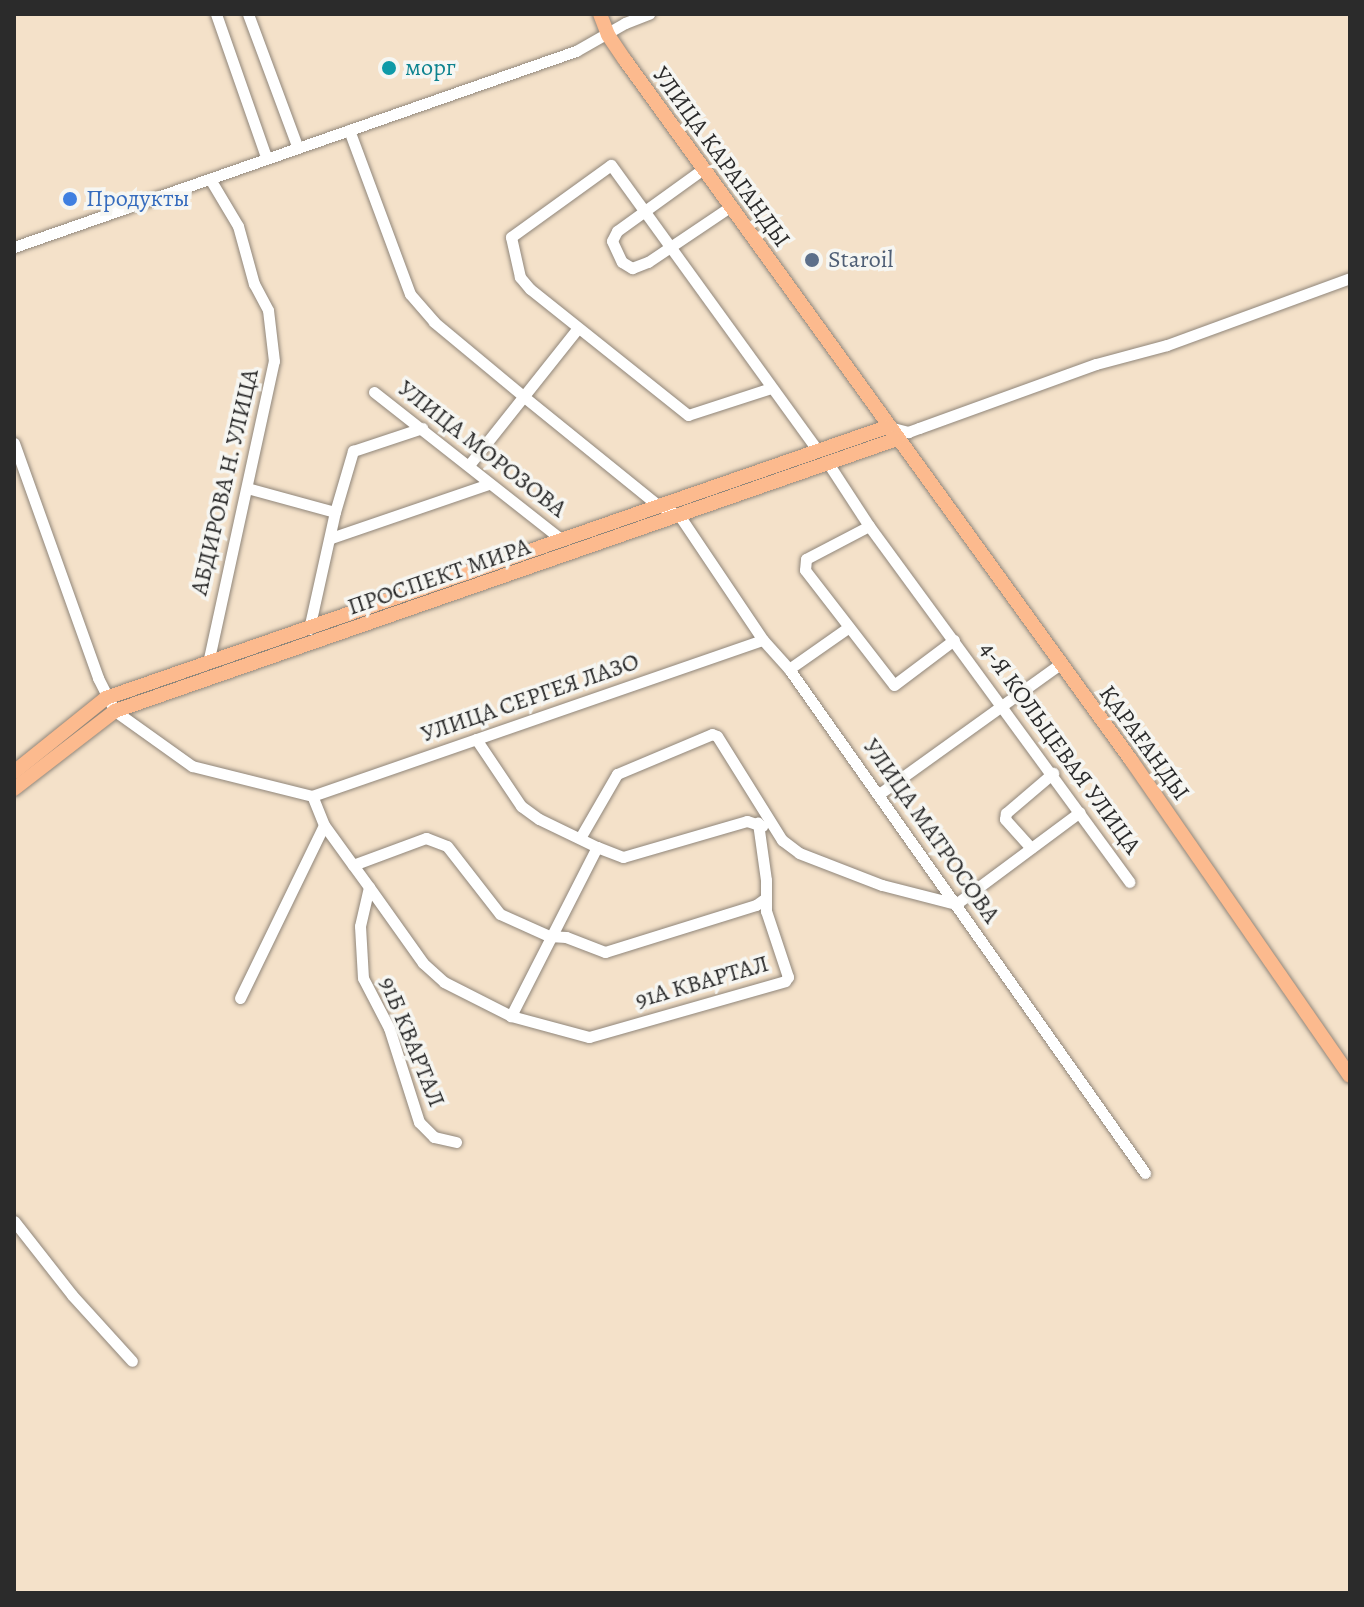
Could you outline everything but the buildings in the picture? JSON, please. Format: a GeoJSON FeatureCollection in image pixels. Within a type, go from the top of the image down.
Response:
{"type":"FeatureCollection","features":[{"type":"Feature","properties":{"kind":"main road","name":"УЛИЦА КАРАГАНДЫ"},"geometry":{"type":"LineString","coordinates":[[600,14],[608,35],[703,169],[897,432]]}},
{"type":"Feature","properties":{"kind":"main road","name":"ПРОСПЕКТ МИРА"},"geometry":{"type":"LineString","coordinates":[[14,772],[106,698],[817,450],[897,432]]}},
{"type":"Feature","properties":{"kind":"main road","name":"ПРОСПЕКТ МИРА"},"geometry":{"type":"LineString","coordinates":[[14,789],[115,711],[828,463],[897,432]]}},
{"type":"Feature","properties":{"kind":"main road","name":"ҚАРАҒАНДЫ"},"geometry":{"type":"LineString","coordinates":[[897,432],[1350,1076]]}},
{"type":"Feature","properties":{"kind":"street"},"geometry":{"type":"LineString","coordinates":[[216,14],[266,157]]}},
{"type":"Feature","properties":{"kind":"street"},"geometry":{"type":"LineString","coordinates":[[248,14],[297,146]]}},
{"type":"Feature","properties":{"kind":"street"},"geometry":{"type":"LineString","coordinates":[[14,247],[576,51],[625,23],[649,14]]}},
{"type":"Feature","properties":{"kind":"street"},"geometry":{"type":"LineString","coordinates":[[349,130],[410,294],[434,322],[523,396],[659,506],[679,515]]}},
{"type":"Feature","properties":{"kind":"street"},"geometry":{"type":"LineString","coordinates":[[771,388],[688,415],[578,328],[520,277],[511,237],[611,165],[817,450]]}},
{"type":"Feature","properties":{"kind":"street"},"geometry":{"type":"LineString","coordinates":[[703,169],[617,231],[612,241],[622,262],[632,268],[648,262],[730,207]]}},
{"type":"Feature","properties":{"kind":"street","name":"АБДИРОВА Н. УЛИЦА"},"geometry":{"type":"LineString","coordinates":[[208,663],[272,376],[272,325],[254,284],[238,226],[210,179]]}},
{"type":"Feature","properties":{"kind":"street"},"geometry":{"type":"LineString","coordinates":[[897,432],[1096,364],[1167,345],[1350,278]]}},
{"type":"Feature","properties":{"kind":"street"},"geometry":{"type":"LineString","coordinates":[[469,465],[578,328]]}},
{"type":"Feature","properties":{"kind":"street","name":"УЛИЦА МОРОЗОВА"},"geometry":{"type":"LineString","coordinates":[[374,392],[562,540]]}},
{"type":"Feature","properties":{"kind":"street"},"geometry":{"type":"LineString","coordinates":[[309,629],[335,512],[353,451],[422,428]]}},
{"type":"Feature","properties":{"kind":"street"},"geometry":{"type":"LineString","coordinates":[[14,443],[106,698],[115,711],[192,766],[312,796],[324,825],[240,998]]}},
{"type":"Feature","properties":{"kind":"street","name":"4-Я КОЛЬЦЕВАЯ УЛИЦА"},"geometry":{"type":"LineString","coordinates":[[828,463],[869,526],[1130,882]]}},
{"type":"Feature","properties":{"kind":"street"},"geometry":{"type":"LineString","coordinates":[[331,538],[489,484]]}},
{"type":"Feature","properties":{"kind":"street"},"geometry":{"type":"LineString","coordinates":[[247,488],[335,512]]}},
{"type":"Feature","properties":{"kind":"street","name":"УЛИЦА МАТРОСОВА"},"geometry":{"type":"LineString","coordinates":[[679,515],[763,640],[789,669],[879,794],[1145,1173]]}},
{"type":"Feature","properties":{"kind":"street","name":"4-Я КОЛЬЦЕВАЯ УЛИЦА"},"geometry":{"type":"LineString","coordinates":[[869,526],[806,559],[805,570],[894,685],[954,640]]}},
{"type":"Feature","properties":{"kind":"street"},"geometry":{"type":"LineString","coordinates":[[789,669],[849,627]]}},
{"type":"Feature","properties":{"kind":"street","name":"УЛИЦА СЕРГЕЯ ЛАЗО"},"geometry":{"type":"LineString","coordinates":[[312,796],[763,640]]}},
{"type":"Feature","properties":{"kind":"street"},"geometry":{"type":"LineString","coordinates":[[879,794],[1060,664]]}},
{"type":"Feature","properties":{"kind":"street"},"geometry":{"type":"LineString","coordinates":[[580,838],[617,774],[712,734],[717,736],[782,840]]}},
{"type":"Feature","properties":{"kind":"street"},"geometry":{"type":"LineString","coordinates":[[476,739],[521,806],[539,819],[623,857],[747,821],[758,823],[799,853],[836,869],[956,904],[1080,812]]}},
{"type":"Feature","properties":{"kind":"street"},"geometry":{"type":"LineString","coordinates":[[1031,848],[1005,819],[1006,813],[1053,773]]}},
{"type":"Feature","properties":{"kind":"street"},"geometry":{"type":"LineString","coordinates":[[353,865],[426,838],[447,846],[500,914],[549,936],[566,937],[605,952],[756,905],[766,898],[758,823]]}},
{"type":"Feature","properties":{"kind":"street","name":"91Б КВАРТАЛ"},"geometry":{"type":"LineString","coordinates":[[324,825],[423,963],[444,982],[511,1016]]}},
{"type":"Feature","properties":{"kind":"street"},"geometry":{"type":"LineString","coordinates":[[511,1016],[549,936],[597,847]]}},
{"type":"Feature","properties":{"kind":"street","name":"91Б КВАРТАЛ"},"geometry":{"type":"LineString","coordinates":[[369,887],[360,926],[363,978],[389,1028],[419,1122],[434,1137],[456,1142]]}},
{"type":"Feature","properties":{"kind":"street","name":"91А КВАРТАЛ"},"geometry":{"type":"LineString","coordinates":[[511,1016],[589,1037],[785,981],[788,977],[769,926],[766,898]]}},
{"type":"Feature","properties":{"kind":"street"},"geometry":{"type":"LineString","coordinates":[[14,1221],[72,1295],[132,1361]]}},
{"type":"Feature","properties":{"kind":"place","name":"морг"},"geometry":{"type":"Point","coordinates":[389,68]}},
{"type":"Feature","properties":{"kind":"place","name":"Продукты"},"geometry":{"type":"Point","coordinates":[70,199]}},
{"type":"Feature","properties":{"kind":"place","name":"Staroil"},"geometry":{"type":"Point","coordinates":[812,260]}}]}
